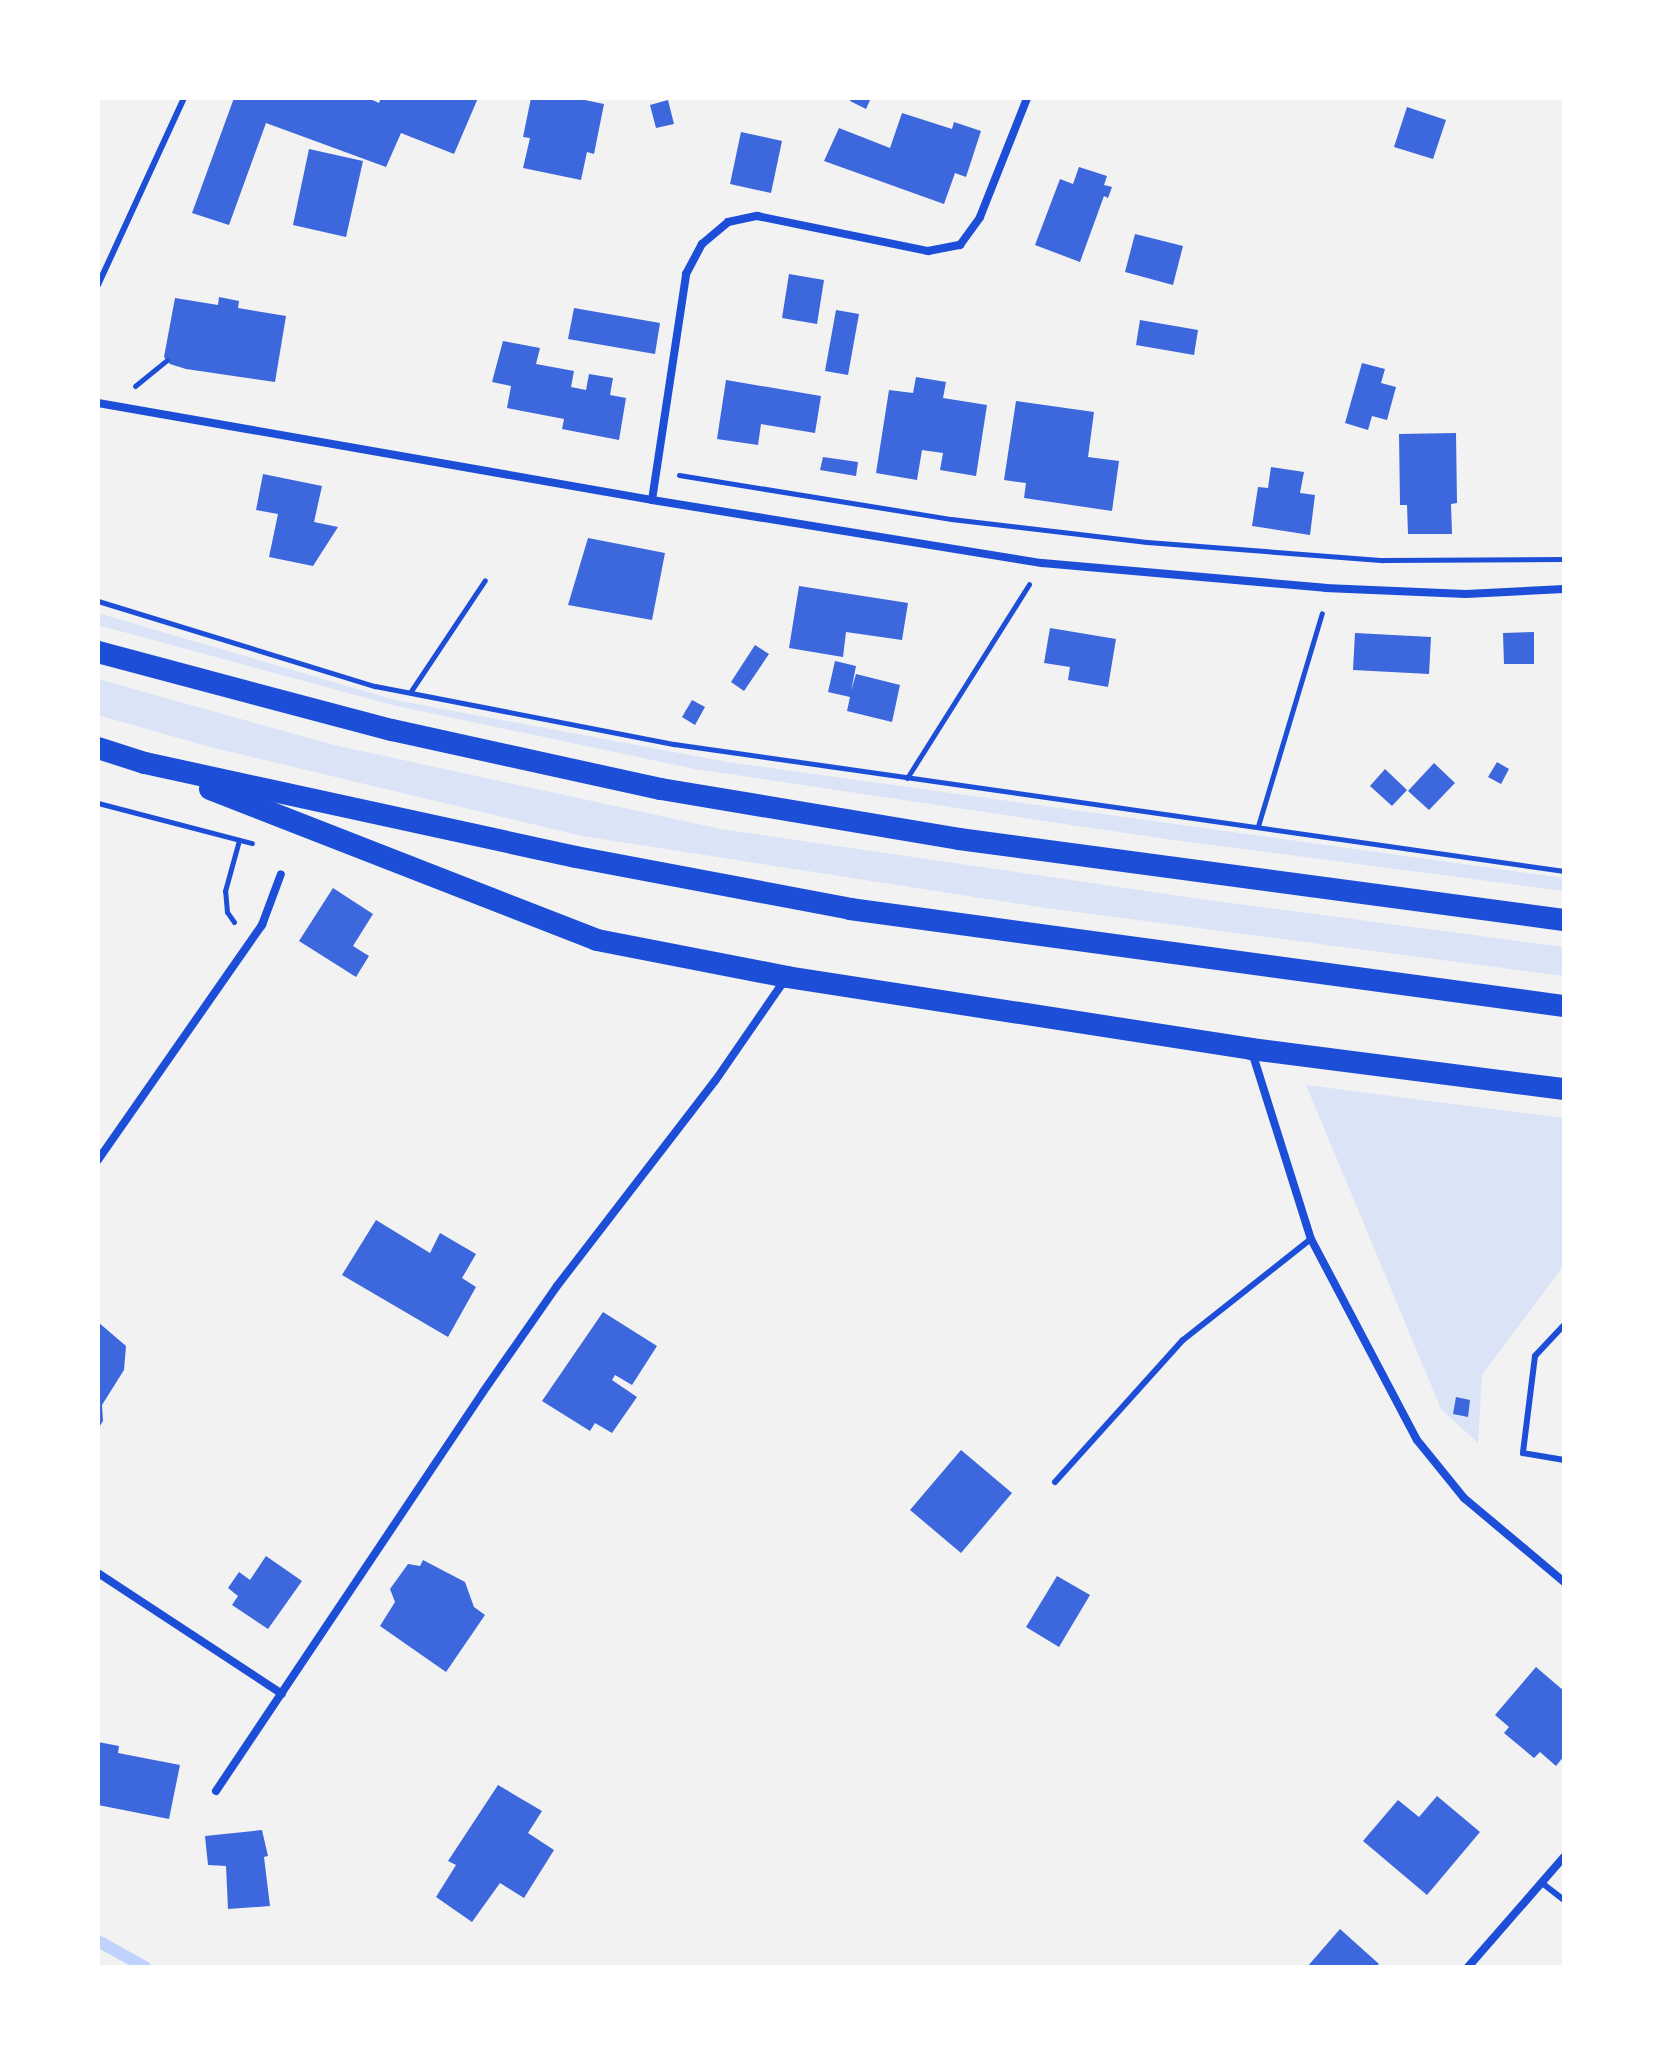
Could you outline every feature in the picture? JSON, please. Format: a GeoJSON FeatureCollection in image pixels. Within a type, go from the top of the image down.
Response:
{"type":"FeatureCollection","features":[{"type":"Feature","properties":{"kind":"highway"},"geometry":{"type":"LineString","coordinates":[[98,652],[392,730],[661,789],[959,839],[1564,920]]}},
{"type":"Feature","properties":{"kind":"highway"},"geometry":{"type":"LineString","coordinates":[[98,748],[145,763],[597,940],[787,977],[1251,1049],[1564,1089]]}},
{"type":"Feature","properties":{"kind":"highway"},"geometry":{"type":"LineString","coordinates":[[145,763],[576,857],[850,909],[1564,1006]]}},
{"type":"Feature","properties":{"kind":"street"},"geometry":{"type":"LineString","coordinates":[[652,500],[686,274],[702,244],[728,222],[757,216],[928,251],[960,245],[980,217],[1027,98]]}},
{"type":"Feature","properties":{"kind":"street"},"geometry":{"type":"LineString","coordinates":[[98,403],[652,500],[1042,563],[1325,588],[1466,594],[1564,589]]}},
{"type":"Feature","properties":{"kind":"street"},"geometry":{"type":"LineString","coordinates":[[98,1160],[262,925],[281,874]]}},
{"type":"Feature","properties":{"kind":"street"},"geometry":{"type":"LineString","coordinates":[[216,1791],[540,1310],[715,1081],[787,977]]}},
{"type":"Feature","properties":{"kind":"street"},"geometry":{"type":"LineString","coordinates":[[1251,1049],[1311,1239],[1417,1440],[1464,1498],[1564,1582]]}},
{"type":"Feature","properties":{"kind":"street"},"geometry":{"type":"LineString","coordinates":[[98,1573],[282,1694]]}},
{"type":"Feature","properties":{"kind":"street"},"geometry":{"type":"LineString","coordinates":[[1468,1967],[1563,1860]]}},
{"type":"Feature","properties":{"kind":"lane"},"geometry":{"type":"LineString","coordinates":[[98,285],[184,98]]}},
{"type":"Feature","properties":{"kind":"lane"},"geometry":{"type":"LineString","coordinates":[[1055,1482],[1183,1340],[1311,1239]]}},
{"type":"Feature","properties":{"kind":"lane"},"geometry":{"type":"LineString","coordinates":[[1564,1325],[1535,1356],[1523,1453],[1564,1460]]}},
{"type":"Feature","properties":{"kind":"lane"},"geometry":{"type":"LineString","coordinates":[[1542,1883],[1564,1900]]}},
{"type":"Feature","properties":{"kind":"path"},"geometry":{"type":"LineString","coordinates":[[135,386],[167,360]]}},
{"type":"Feature","properties":{"kind":"path"},"geometry":{"type":"LineString","coordinates":[[122,384],[150,389]]}},
{"type":"Feature","properties":{"kind":"path"},"geometry":{"type":"LineString","coordinates":[[657,472],[951,519],[1147,542],[1383,560],[1564,559]]}},
{"type":"Feature","properties":{"kind":"path"},"geometry":{"type":"LineString","coordinates":[[907,778],[1042,563]]}},
{"type":"Feature","properties":{"kind":"path"},"geometry":{"type":"LineString","coordinates":[[411,691],[485,580]]}},
{"type":"Feature","properties":{"kind":"path"},"geometry":{"type":"LineString","coordinates":[[1258,826],[1324,606],[1325,588]]}},
{"type":"Feature","properties":{"kind":"path"},"geometry":{"type":"LineString","coordinates":[[98,601],[375,686],[674,744],[1564,871]]}},
{"type":"Feature","properties":{"kind":"path"},"geometry":{"type":"LineString","coordinates":[[239,840],[225,891],[227,912],[250,943]]}},
{"type":"Feature","properties":{"kind":"shaded area"},"geometry":{"type":"Polygon","coordinates":[[[98,613],[395,700],[728,762],[1564,878],[1564,891],[1166,839],[695,769],[392,705],[98,625],[98,613]]]}},
{"type":"Feature","properties":{"kind":"shaded area"},"geometry":{"type":"Polygon","coordinates":[[[98,679],[334,745],[721,829],[1201,899],[1564,947],[1564,976],[1046,908],[582,836],[210,747],[98,715],[98,679]]]}},
{"type":"Feature","properties":{"kind":"shaded area"},"geometry":{"type":"Polygon","coordinates":[[[1306,1085],[1564,1118],[1564,1265],[1482,1375],[1478,1443],[1441,1409],[1306,1085]]]}},
{"type":"Feature","properties":{"kind":"building"},"geometry":{"type":"Polygon","coordinates":[[[234,98],[368,98],[379,103],[381,98],[478,98],[454,154],[401,133],[386,167],[266,123],[229,225],[192,213],[234,98]]]}},
{"type":"Feature","properties":{"kind":"building"},"geometry":{"type":"Polygon","coordinates":[[[531,98],[575,98],[604,104],[594,154],[587,152],[581,180],[523,168],[530,138],[523,137],[531,98]]]}},
{"type":"Feature","properties":{"kind":"building"},"geometry":{"type":"Polygon","coordinates":[[[852,98],[871,98],[866,109],[850,101],[852,98]]]}},
{"type":"Feature","properties":{"kind":"building"},"geometry":{"type":"Polygon","coordinates":[[[668,100],[674,124],[656,128],[650,105],[668,100]]]}},
{"type":"Feature","properties":{"kind":"building"},"geometry":{"type":"Polygon","coordinates":[[[1407,107],[1446,120],[1433,159],[1394,147],[1407,107]]]}},
{"type":"Feature","properties":{"kind":"building"},"geometry":{"type":"Polygon","coordinates":[[[902,113],[952,129],[954,122],[981,131],[966,177],[955,173],[944,204],[824,161],[839,128],[890,148],[902,113]]]}},
{"type":"Feature","properties":{"kind":"building"},"geometry":{"type":"Polygon","coordinates":[[[741,132],[782,141],[771,193],[730,184],[741,132]]]}},
{"type":"Feature","properties":{"kind":"building"},"geometry":{"type":"Polygon","coordinates":[[[309,149],[363,161],[346,237],[293,225],[309,149]]]}},
{"type":"Feature","properties":{"kind":"building"},"geometry":{"type":"Polygon","coordinates":[[[1079,167],[1107,176],[1104,185],[1112,187],[1108,198],[1104,196],[1080,262],[1035,245],[1060,179],[1073,184],[1079,167]]]}},
{"type":"Feature","properties":{"kind":"building"},"geometry":{"type":"Polygon","coordinates":[[[1135,234],[1183,246],[1173,285],[1125,272],[1135,234]]]}},
{"type":"Feature","properties":{"kind":"building"},"geometry":{"type":"Polygon","coordinates":[[[789,274],[824,280],[817,324],[782,318],[789,274]]]}},
{"type":"Feature","properties":{"kind":"building"},"geometry":{"type":"Polygon","coordinates":[[[219,297],[239,301],[238,308],[286,316],[275,382],[186,369],[170,364],[164,357],[175,298],[218,305],[219,297]]]}},
{"type":"Feature","properties":{"kind":"building"},"geometry":{"type":"Polygon","coordinates":[[[574,308],[660,323],[655,354],[568,339],[574,308]]]}},
{"type":"Feature","properties":{"kind":"building"},"geometry":{"type":"Polygon","coordinates":[[[836,310],[859,314],[848,375],[825,371],[836,310]]]}},
{"type":"Feature","properties":{"kind":"building"},"geometry":{"type":"Polygon","coordinates":[[[1140,320],[1198,330],[1194,355],[1136,345],[1140,320]]]}},
{"type":"Feature","properties":{"kind":"building"},"geometry":{"type":"Polygon","coordinates":[[[503,341],[540,348],[536,364],[574,371],[571,387],[586,390],[589,374],[613,378],[610,395],[626,398],[619,440],[562,429],[564,419],[507,408],[511,386],[492,382],[503,341]]]}},
{"type":"Feature","properties":{"kind":"building"},"geometry":{"type":"Polygon","coordinates":[[[1362,363],[1385,369],[1381,383],[1396,387],[1387,420],[1372,416],[1368,430],[1345,423],[1362,363]]]}},
{"type":"Feature","properties":{"kind":"building"},"geometry":{"type":"Polygon","coordinates":[[[916,377],[946,382],[943,398],[987,405],[976,476],[940,470],[943,453],[922,450],[917,480],[876,473],[889,390],[913,393],[916,377]]]}},
{"type":"Feature","properties":{"kind":"building"},"geometry":{"type":"Polygon","coordinates":[[[726,380],[821,396],[815,433],[761,424],[758,445],[717,439],[726,380]]]}},
{"type":"Feature","properties":{"kind":"building"},"geometry":{"type":"Polygon","coordinates":[[[1016,401],[1094,412],[1088,457],[1119,461],[1112,511],[1024,498],[1026,483],[1004,480],[1016,401]]]}},
{"type":"Feature","properties":{"kind":"building"},"geometry":{"type":"Polygon","coordinates":[[[1456,433],[1457,503],[1451,504],[1452,534],[1408,534],[1407,505],[1400,505],[1399,434],[1456,433]]]}},
{"type":"Feature","properties":{"kind":"building"},"geometry":{"type":"Polygon","coordinates":[[[823,457],[858,462],[856,476],[820,470],[823,457]]]}},
{"type":"Feature","properties":{"kind":"building"},"geometry":{"type":"Polygon","coordinates":[[[1271,467],[1304,472],[1300,493],[1315,495],[1310,535],[1252,526],[1258,487],[1268,488],[1271,467]]]}},
{"type":"Feature","properties":{"kind":"building"},"geometry":{"type":"Polygon","coordinates":[[[263,474],[322,486],[314,522],[338,527],[313,566],[269,557],[278,514],[256,510],[263,474]]]}},
{"type":"Feature","properties":{"kind":"building"},"geometry":{"type":"Polygon","coordinates":[[[588,538],[665,553],[652,620],[568,605],[588,538]]]}},
{"type":"Feature","properties":{"kind":"building"},"geometry":{"type":"Polygon","coordinates":[[[799,586],[908,603],[902,640],[846,632],[843,657],[789,648],[799,586]]]}},
{"type":"Feature","properties":{"kind":"building"},"geometry":{"type":"Polygon","coordinates":[[[1050,628],[1116,639],[1108,687],[1068,680],[1070,667],[1044,663],[1050,628]]]}},
{"type":"Feature","properties":{"kind":"building"},"geometry":{"type":"Polygon","coordinates":[[[1534,632],[1534,664],[1504,664],[1503,633],[1534,632]]]}},
{"type":"Feature","properties":{"kind":"building"},"geometry":{"type":"Polygon","coordinates":[[[1355,633],[1431,637],[1429,674],[1353,670],[1355,633]]]}},
{"type":"Feature","properties":{"kind":"building"},"geometry":{"type":"Polygon","coordinates":[[[755,645],[769,654],[744,691],[731,682],[755,645]]]}},
{"type":"Feature","properties":{"kind":"building"},"geometry":{"type":"Polygon","coordinates":[[[835,661],[856,666],[851,691],[856,674],[900,685],[892,722],[847,711],[850,697],[828,692],[835,661]]]}},
{"type":"Feature","properties":{"kind":"building"},"geometry":{"type":"Polygon","coordinates":[[[692,700],[705,707],[695,725],[682,717],[692,700]]]}},
{"type":"Feature","properties":{"kind":"building"},"geometry":{"type":"Polygon","coordinates":[[[1497,762],[1509,769],[1501,784],[1488,777],[1497,762]]]}},
{"type":"Feature","properties":{"kind":"building"},"geometry":{"type":"Polygon","coordinates":[[[1434,763],[1455,783],[1429,810],[1408,791],[1434,763]]]}},
{"type":"Feature","properties":{"kind":"building"},"geometry":{"type":"Polygon","coordinates":[[[1385,769],[1407,790],[1392,806],[1370,786],[1385,769]]]}},
{"type":"Feature","properties":{"kind":"building"},"geometry":{"type":"Polygon","coordinates":[[[333,888],[373,914],[353,946],[369,956],[356,977],[299,941],[333,888]]]}},
{"type":"Feature","properties":{"kind":"building"},"geometry":{"type":"Polygon","coordinates":[[[376,1220],[430,1253],[440,1233],[476,1254],[462,1278],[476,1287],[448,1337],[342,1275],[376,1220]]]}},
{"type":"Feature","properties":{"kind":"building"},"geometry":{"type":"Polygon","coordinates":[[[603,1312],[657,1346],[632,1385],[615,1375],[612,1380],[637,1397],[612,1433],[595,1423],[590,1431],[542,1401],[603,1312]]]}},
{"type":"Feature","properties":{"kind":"building"},"geometry":{"type":"Polygon","coordinates":[[[98,1322],[126,1346],[124,1370],[102,1405],[103,1421],[98,1429],[98,1322]]]}},
{"type":"Feature","properties":{"kind":"building"},"geometry":{"type":"Polygon","coordinates":[[[1456,1397],[1470,1400],[1468,1417],[1453,1414],[1456,1397]]]}},
{"type":"Feature","properties":{"kind":"building"},"geometry":{"type":"Polygon","coordinates":[[[961,1450],[1012,1493],[961,1553],[910,1510],[961,1450]]]}},
{"type":"Feature","properties":{"kind":"building"},"geometry":{"type":"Polygon","coordinates":[[[266,1556],[302,1581],[268,1629],[232,1605],[238,1596],[228,1588],[239,1572],[250,1580],[266,1556]]]}},
{"type":"Feature","properties":{"kind":"building"},"geometry":{"type":"Polygon","coordinates":[[[423,1560],[465,1582],[474,1607],[485,1615],[446,1672],[380,1626],[395,1602],[390,1589],[408,1564],[420,1566],[423,1560]]]}},
{"type":"Feature","properties":{"kind":"building"},"geometry":{"type":"Polygon","coordinates":[[[1057,1576],[1090,1595],[1059,1647],[1026,1627],[1057,1576]]]}},
{"type":"Feature","properties":{"kind":"building"},"geometry":{"type":"Polygon","coordinates":[[[1536,1667],[1564,1691],[1564,1756],[1556,1766],[1540,1752],[1534,1758],[1504,1733],[1509,1727],[1495,1715],[1536,1667]]]}},
{"type":"Feature","properties":{"kind":"building"},"geometry":{"type":"Polygon","coordinates":[[[98,1742],[119,1746],[118,1753],[180,1765],[169,1819],[98,1805],[98,1742]]]}},
{"type":"Feature","properties":{"kind":"building"},"geometry":{"type":"Polygon","coordinates":[[[498,1785],[542,1811],[528,1833],[554,1850],[524,1898],[500,1883],[472,1922],[436,1897],[456,1865],[448,1861],[498,1785]]]}},
{"type":"Feature","properties":{"kind":"building"},"geometry":{"type":"Polygon","coordinates":[[[1437,1796],[1480,1832],[1427,1895],[1363,1841],[1398,1800],[1419,1817],[1437,1796]]]}},
{"type":"Feature","properties":{"kind":"building"},"geometry":{"type":"Polygon","coordinates":[[[262,1830],[268,1856],[264,1857],[270,1906],[228,1909],[226,1866],[208,1865],[205,1836],[262,1830]]]}},
{"type":"Feature","properties":{"kind":"building"},"geometry":{"type":"Polygon","coordinates":[[[1340,1929],[1379,1964],[1376,1967],[1307,1967],[1340,1929]]]}},
{"type":"Feature","properties":{"kind":"waterway"},"geometry":{"type":"LineString","coordinates":[[98,1941],[145,1967]]}}]}
